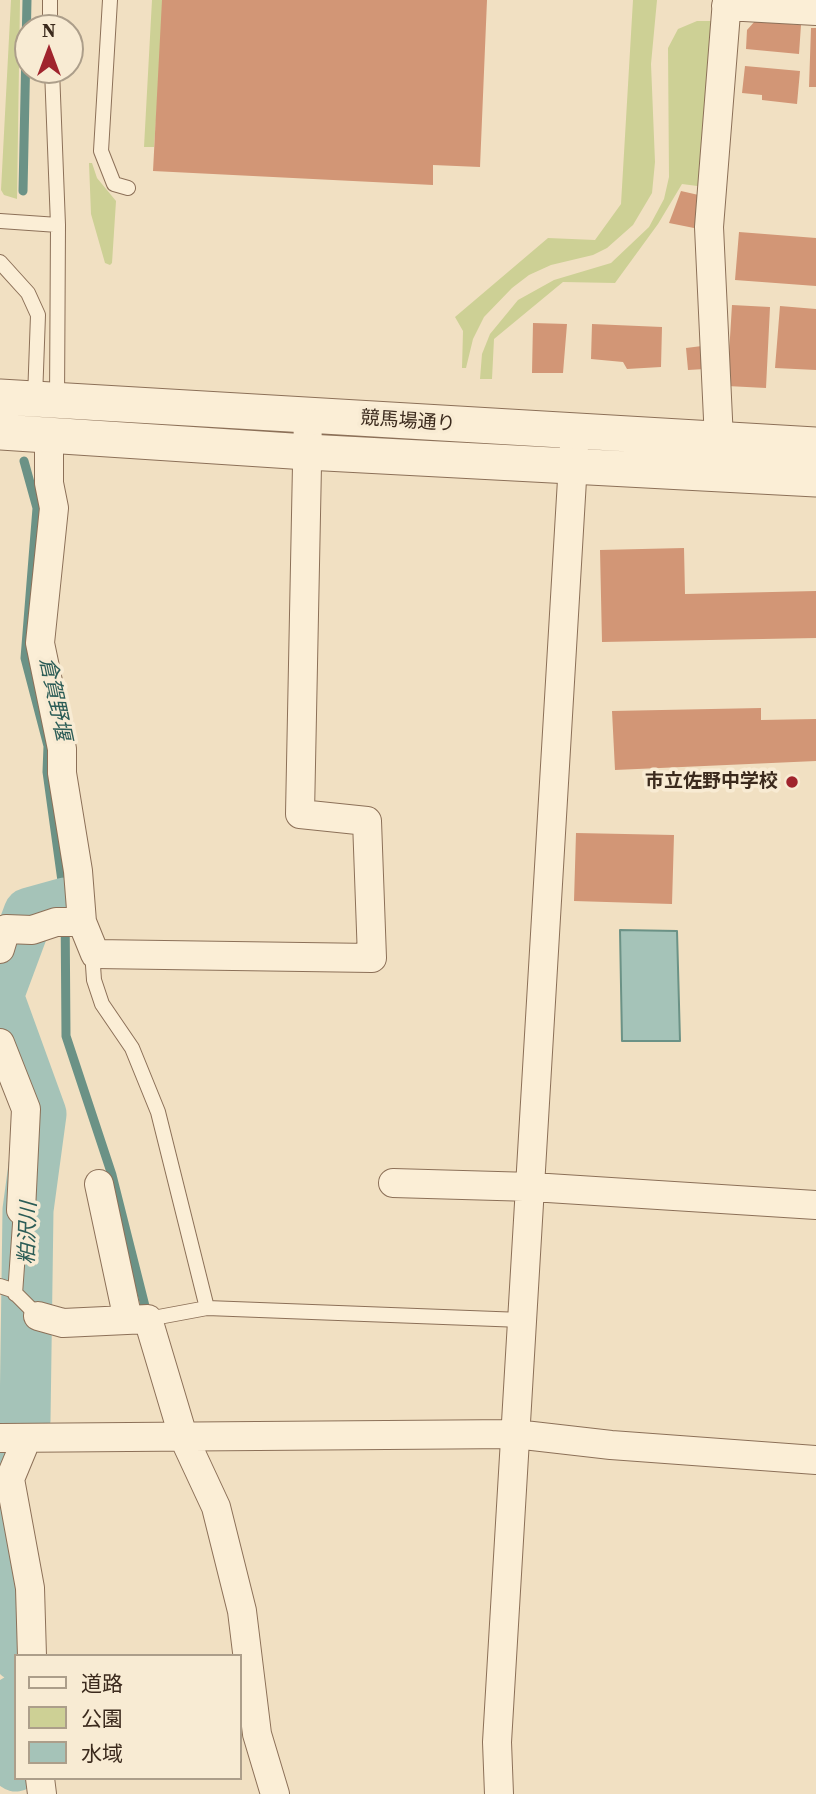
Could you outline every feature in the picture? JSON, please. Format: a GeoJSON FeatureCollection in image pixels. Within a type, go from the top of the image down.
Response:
{"type":"FeatureCollection","features":[{"type":"Feature","properties":{"kind":"street"},"geometry":{"type":"LineString","coordinates":[[719,440],[709,227],[727,3],[816,11]]}},
{"type":"Feature","properties":{"kind":"street","name":"競馬場通り"},"geometry":{"type":"LineString","coordinates":[[0,397],[47,415],[307,452],[574,450],[719,440],[816,445]]}},
{"type":"Feature","properties":{"kind":"street"},"geometry":{"type":"LineString","coordinates":[[47,415],[49,483],[54,508],[40,643],[62,749],[62,773],[87,934],[96,954],[372,958],[367,821],[300,814],[308,415]]}},
{"type":"Feature","properties":{"kind":"street","name":"競馬場通り"},"geometry":{"type":"LineString","coordinates":[[0,432],[47,415],[308,415],[816,479]]}},
{"type":"Feature","properties":{"kind":"street"},"geometry":{"type":"LineString","coordinates":[[499,1794],[497,1742],[574,450]]}},
{"type":"Feature","properties":{"kind":"street"},"geometry":{"type":"LineString","coordinates":[[0,949],[6,929],[32,930],[56,922],[87,934]]}},
{"type":"Feature","properties":{"kind":"street"},"geometry":{"type":"LineString","coordinates":[[0,1043],[26,1109],[13,1142],[21,1210]]}},
{"type":"Feature","properties":{"kind":"street"},"geometry":{"type":"LineString","coordinates":[[393,1183],[532,1187],[816,1205]]}},
{"type":"Feature","properties":{"kind":"street"},"geometry":{"type":"LineString","coordinates":[[99,1184],[138,1320],[183,1436],[216,1507],[242,1611],[257,1734],[275,1794]]}},
{"type":"Feature","properties":{"kind":"street"},"geometry":{"type":"LineString","coordinates":[[38,1316],[63,1323],[138,1320]]}},
{"type":"Feature","properties":{"kind":"street"},"geometry":{"type":"LineString","coordinates":[[32,1654],[30,1588],[10,1479],[13,1438],[515,1434],[611,1445],[816,1460]]}},
{"type":"Feature","properties":{"kind":"lane"},"geometry":{"type":"LineString","coordinates":[[110,0],[101,151],[114,184],[128,188]]}},
{"type":"Feature","properties":{"kind":"lane"},"geometry":{"type":"LineString","coordinates":[[47,415],[58,225],[53,84]]}},
{"type":"Feature","properties":{"kind":"lane"},"geometry":{"type":"LineString","coordinates":[[0,221],[58,225]]}},
{"type":"Feature","properties":{"kind":"lane"},"geometry":{"type":"LineString","coordinates":[[0,262],[28,293],[38,315],[47,415]]}},
{"type":"Feature","properties":{"kind":"lane"},"geometry":{"type":"LineString","coordinates":[[87,934],[94,980],[102,1004],[132,1048],[158,1112],[207,1308]]}},
{"type":"Feature","properties":{"kind":"lane"},"geometry":{"type":"LineString","coordinates":[[15,1294],[21,1210]]}},
{"type":"Feature","properties":{"kind":"lane"},"geometry":{"type":"LineString","coordinates":[[0,1286],[15,1294],[38,1316]]}},
{"type":"Feature","properties":{"kind":"lane"},"geometry":{"type":"LineString","coordinates":[[138,1320],[207,1308],[522,1320]]}},
{"type":"Feature","properties":{"kind":"green space"},"geometry":{"type":"Polygon","coordinates":[[[11,0],[20,0],[20,14],[14,14],[14,84],[19,84],[17,199],[4,195],[1,190],[11,0]]]}},
{"type":"Feature","properties":{"kind":"green space"},"geometry":{"type":"Polygon","coordinates":[[[152,0],[165,0],[154,147],[144,147],[152,0]]]}},
{"type":"Feature","properties":{"kind":"green space"},"geometry":{"type":"Polygon","coordinates":[[[633,0],[657,0],[651,64],[655,162],[652,193],[633,225],[607,248],[593,255],[551,265],[529,275],[512,288],[484,317],[473,339],[466,368],[462,368],[463,331],[455,317],[548,238],[595,240],[621,204],[633,0]]]}},
{"type":"Feature","properties":{"kind":"green space"},"geometry":{"type":"Polygon","coordinates":[[[697,21],[718,21],[705,187],[682,184],[658,224],[615,283],[563,282],[494,339],[492,379],[480,379],[482,354],[490,334],[518,300],[554,280],[611,263],[649,227],[664,199],[669,177],[668,48],[678,29],[697,21]]]}},
{"type":"Feature","properties":{"kind":"green space"},"geometry":{"type":"Polygon","coordinates":[[[89,163],[92,163],[97,178],[116,201],[110,265],[105,263],[91,214],[89,163]]]}},
{"type":"Feature","properties":{"kind":"water"},"geometry":{"type":"Polygon","coordinates":[[[620,930],[677,931],[680,1041],[622,1041],[620,930]]]}},
{"type":"Feature","properties":{"kind":"building"},"geometry":{"type":"Polygon","coordinates":[[[162,0],[487,0],[480,167],[433,165],[433,185],[153,171],[162,0]]]}},
{"type":"Feature","properties":{"kind":"building"},"geometry":{"type":"Polygon","coordinates":[[[755,21],[801,25],[799,54],[746,49],[747,30],[755,21]]]}},
{"type":"Feature","properties":{"kind":"building"},"geometry":{"type":"Polygon","coordinates":[[[811,28],[816,28],[816,87],[809,87],[811,28]]]}},
{"type":"Feature","properties":{"kind":"building"},"geometry":{"type":"Polygon","coordinates":[[[745,66],[800,71],[797,104],[762,100],[762,95],[742,93],[745,66]]]}},
{"type":"Feature","properties":{"kind":"building"},"geometry":{"type":"Polygon","coordinates":[[[681,191],[703,196],[694,228],[669,223],[681,191]]]}},
{"type":"Feature","properties":{"kind":"building"},"geometry":{"type":"Polygon","coordinates":[[[739,232],[816,238],[816,286],[735,280],[739,232]]]}},
{"type":"Feature","properties":{"kind":"building"},"geometry":{"type":"Polygon","coordinates":[[[732,305],[770,307],[766,388],[727,386],[732,305]]]}},
{"type":"Feature","properties":{"kind":"building"},"geometry":{"type":"Polygon","coordinates":[[[780,306],[816,309],[816,370],[775,368],[780,306]]]}},
{"type":"Feature","properties":{"kind":"building"},"geometry":{"type":"Polygon","coordinates":[[[533,323],[567,324],[563,373],[532,373],[533,323]]]}},
{"type":"Feature","properties":{"kind":"building"},"geometry":{"type":"Polygon","coordinates":[[[592,324],[662,327],[661,367],[627,369],[623,362],[591,359],[592,324]]]}},
{"type":"Feature","properties":{"kind":"building"},"geometry":{"type":"Polygon","coordinates":[[[702,346],[705,369],[688,370],[686,348],[702,346]]]}},
{"type":"Feature","properties":{"kind":"building"},"geometry":{"type":"Polygon","coordinates":[[[684,548],[685,594],[816,591],[816,638],[602,642],[600,550],[684,548]]]}},
{"type":"Feature","properties":{"kind":"building"},"geometry":{"type":"Polygon","coordinates":[[[761,708],[761,720],[816,719],[816,761],[615,770],[612,711],[761,708]]]}},
{"type":"Feature","properties":{"kind":"building"},"geometry":{"type":"Polygon","coordinates":[[[576,833],[674,835],[672,904],[574,901],[576,833]]]}},
{"type":"Feature","properties":{"kind":"waterway","name":"倉賀野堰"},"geometry":{"type":"LineString","coordinates":[[23,191],[27,0]]}},
{"type":"Feature","properties":{"kind":"waterway","name":"倉賀野堰"},"geometry":{"type":"LineString","coordinates":[[24,461],[37,508],[25,658],[48,746],[47,772],[65,903],[66,1036],[112,1175],[146,1310]]}},
{"type":"Feature","properties":{"kind":"waterway","name":"粕沢川"},"geometry":{"type":"LineString","coordinates":[[0,991],[29,913],[65,903]]}},
{"type":"Feature","properties":{"kind":"waterway","name":"粕沢川"},"geometry":{"type":"LineString","coordinates":[[0,1001],[41,1114],[28,1210],[25,1421],[0,1466]]}},
{"type":"Feature","properties":{"kind":"waterway","name":"粕沢川"},"geometry":{"type":"LineString","coordinates":[[0,1505],[18,1654]]}},
{"type":"Feature","properties":{"kind":"waterway","name":"粕沢川"},"geometry":{"type":"LineString","coordinates":[[14,1715],[9,1754],[14,1763]]}},
{"type":"Feature","properties":{"kind":"place","name":"市立佐野中学校"},"geometry":{"type":"Point","coordinates":[792,782]}}]}
